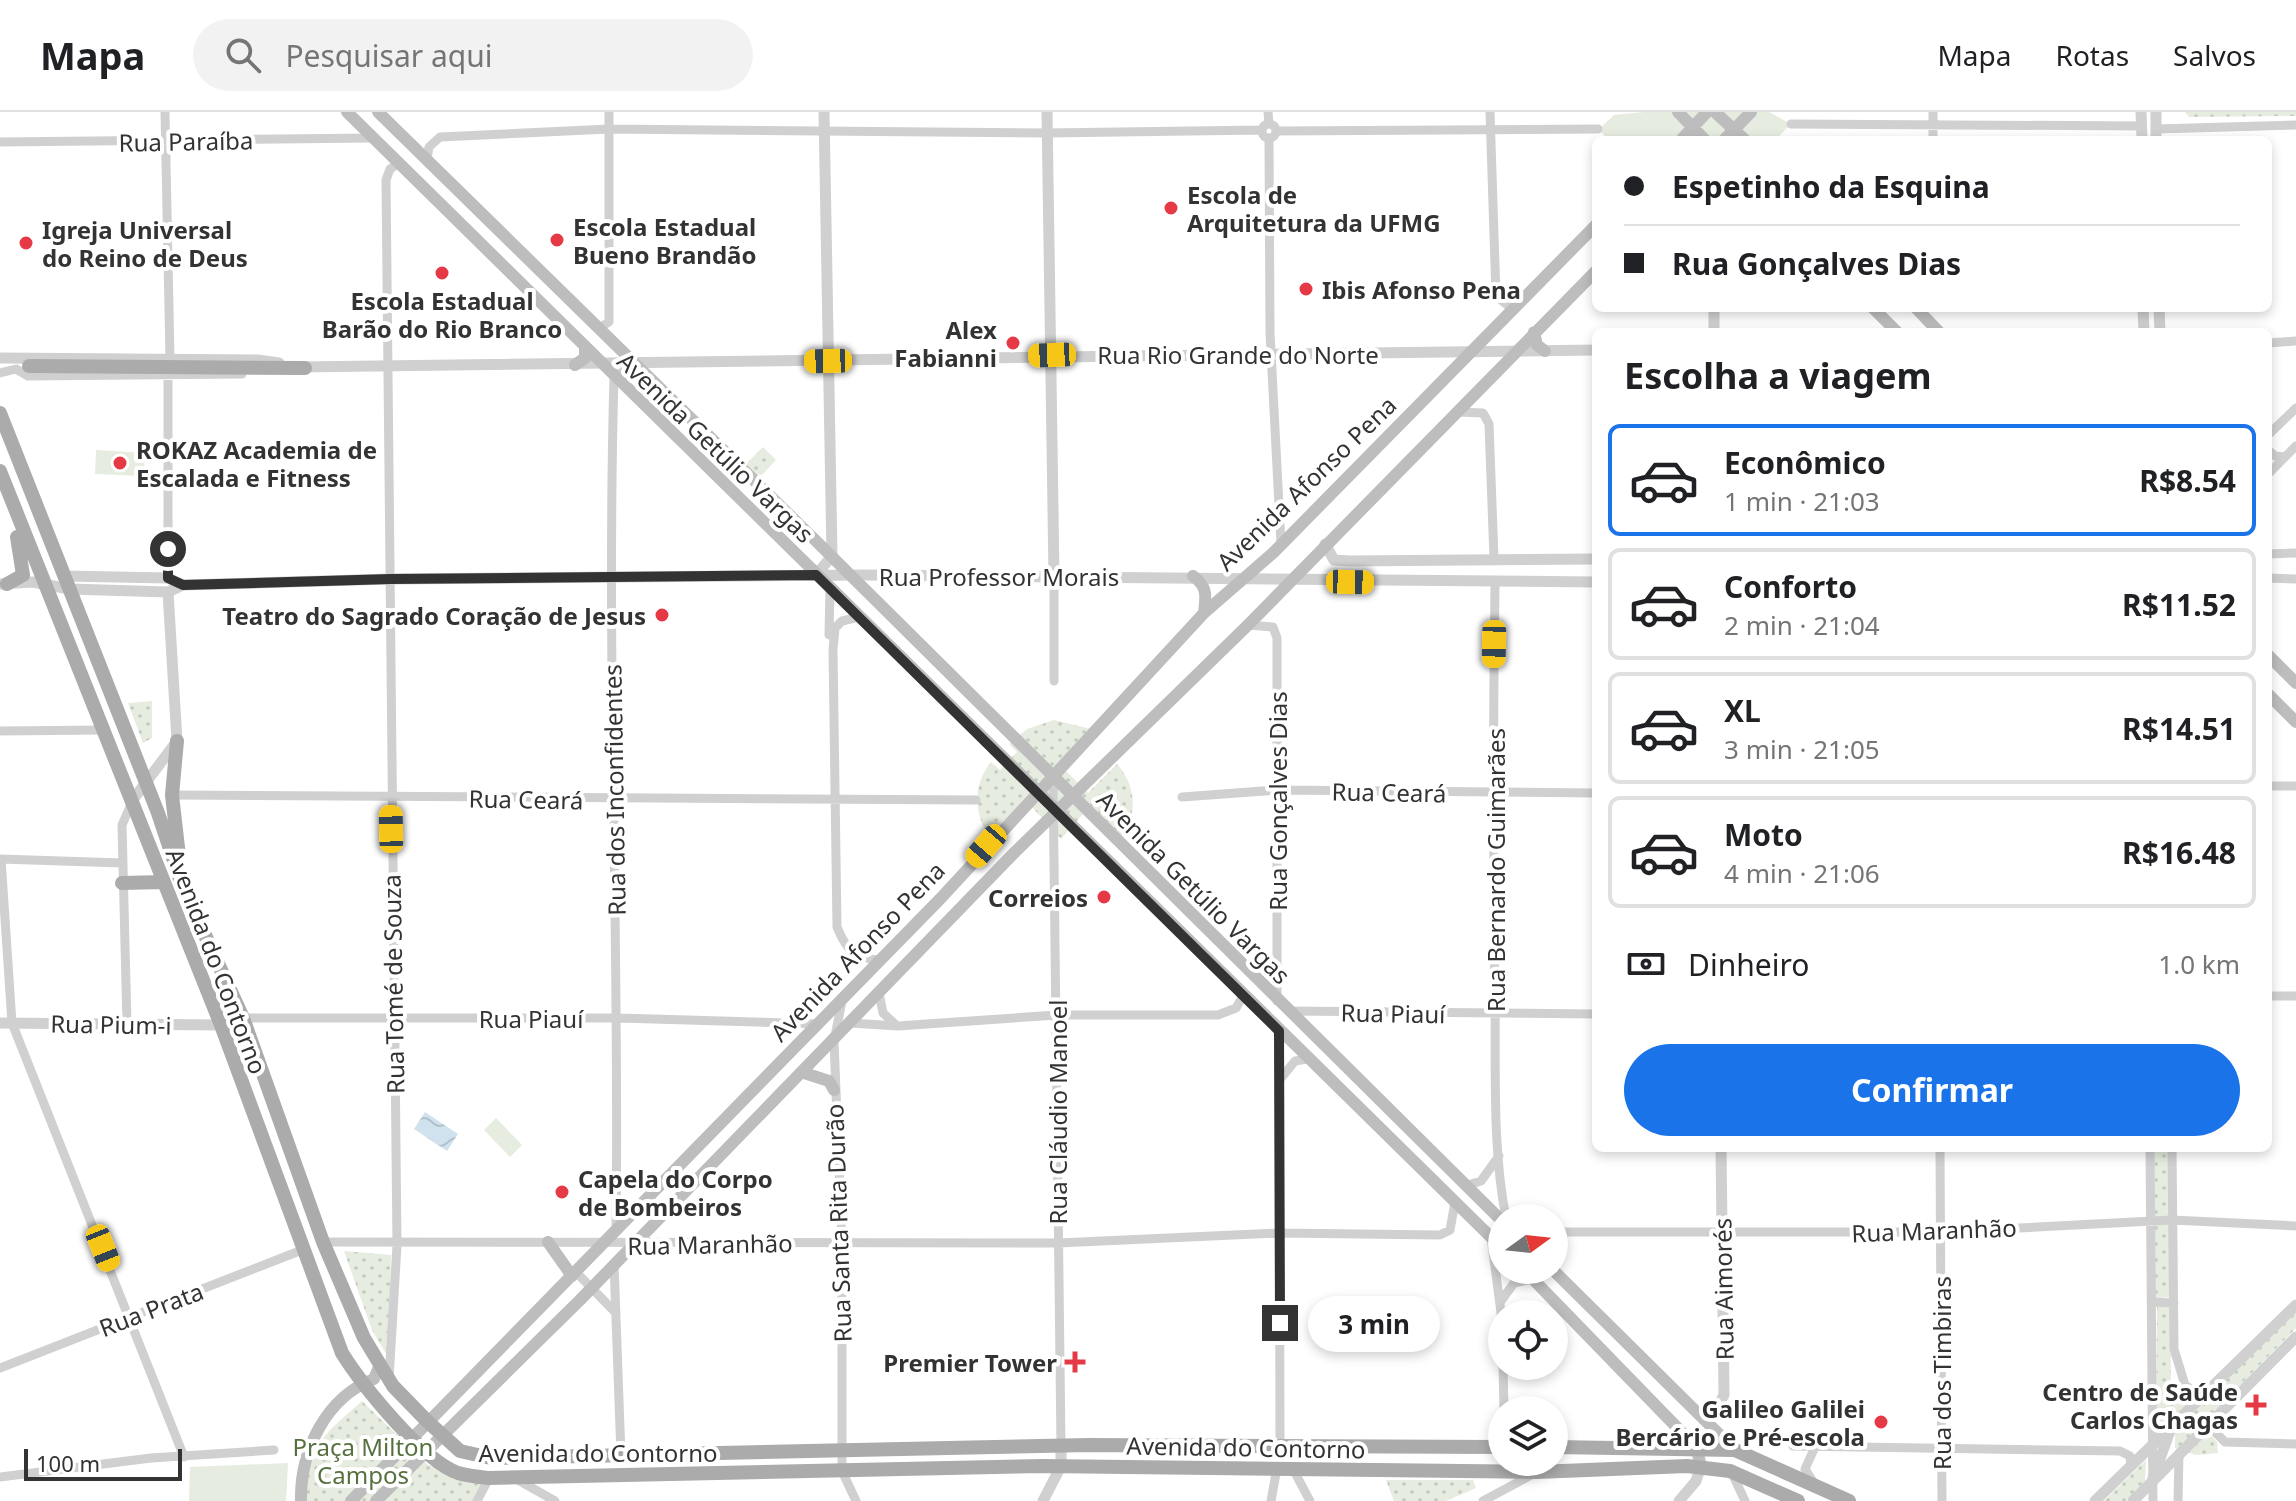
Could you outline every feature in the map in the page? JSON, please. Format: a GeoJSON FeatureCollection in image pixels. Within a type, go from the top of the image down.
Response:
{"type":"FeatureCollection","features":[{"type":"Feature","properties":{"kind":"main road","name":"Avenida Getúlio Vargas"},"geometry":{"type":"LineString","coordinates":[[347,112],[1488,1234]]}},
{"type":"Feature","properties":{"kind":"main road"},"geometry":{"type":"LineString","coordinates":[[1678,112],[1701,136]]}},
{"type":"Feature","properties":{"kind":"main road"},"geometry":{"type":"LineString","coordinates":[[1685,136],[1707,112]]}},
{"type":"Feature","properties":{"kind":"main road"},"geometry":{"type":"LineString","coordinates":[[1715,112],[1741,136]]}},
{"type":"Feature","properties":{"kind":"main road"},"geometry":{"type":"LineString","coordinates":[[1728,136],[1751,112]]}},
{"type":"Feature","properties":{"kind":"main road","name":"Avenida Getúlio Vargas"},"geometry":{"type":"LineString","coordinates":[[384,115],[1487,1207]]}},
{"type":"Feature","properties":{"kind":"main road","name":"Avenida Afonso Pena"},"geometry":{"type":"LineString","coordinates":[[351,1501],[818,1024],[1204,613],[1281,544],[1592,229]]}},
{"type":"Feature","properties":{"kind":"main road","name":"Avenida Afonso Pena"},"geometry":{"type":"LineString","coordinates":[[376,1501],[444,1437],[1056,811],[1248,625],[1592,275]]}},
{"type":"Feature","properties":{"kind":"main road"},"geometry":{"type":"LineString","coordinates":[[1877,312],[1893,328]]}},
{"type":"Feature","properties":{"kind":"main road"},"geometry":{"type":"LineString","coordinates":[[1922,312],[1936,328]]}},
{"type":"Feature","properties":{"kind":"main road"},"geometry":{"type":"LineString","coordinates":[[1534,332],[1537,345],[1545,351]]}},
{"type":"Feature","properties":{"kind":"main road"},"geometry":{"type":"LineString","coordinates":[[575,365],[585,358],[585,348]]}},
{"type":"Feature","properties":{"kind":"main road"},"geometry":{"type":"LineString","coordinates":[[22,364],[305,368]]}},
{"type":"Feature","properties":{"kind":"main road","name":"Avenida do Contorno"},"geometry":{"type":"LineString","coordinates":[[0,413],[146,784],[182,885],[243,1018],[323,1242],[379,1367],[427,1421],[460,1451],[491,1458],[1280,1444],[1488,1447]]}},
{"type":"Feature","properties":{"kind":"main road","name":"Avenida do Contorno"},"geometry":{"type":"LineString","coordinates":[[0,471],[221,1025],[342,1353],[361,1382],[412,1438],[458,1473],[515,1478],[1061,1466],[1488,1466]]}},
{"type":"Feature","properties":{"kind":"main road"},"geometry":{"type":"LineString","coordinates":[[18,521],[41,560],[66,583]]}},
{"type":"Feature","properties":{"kind":"main road"},"geometry":{"type":"LineString","coordinates":[[3,584],[23,575],[18,521]]}},
{"type":"Feature","properties":{"kind":"main road"},"geometry":{"type":"LineString","coordinates":[[1193,576],[1203,583],[1206,593],[1204,613]]}},
{"type":"Feature","properties":{"kind":"main road"},"geometry":{"type":"LineString","coordinates":[[2272,659],[2296,683]]}},
{"type":"Feature","properties":{"kind":"main road"},"geometry":{"type":"LineString","coordinates":[[2272,698],[2296,722]]}},
{"type":"Feature","properties":{"kind":"main road"},"geometry":{"type":"LineString","coordinates":[[177,741],[172,795],[182,885]]}},
{"type":"Feature","properties":{"kind":"main road"},"geometry":{"type":"LineString","coordinates":[[122,883],[164,882]]}},
{"type":"Feature","properties":{"kind":"main road"},"geometry":{"type":"LineString","coordinates":[[801,1072],[829,1081],[834,1090]]}},
{"type":"Feature","properties":{"kind":"main road"},"geometry":{"type":"LineString","coordinates":[[1487,1207],[1488,1214]]}},
{"type":"Feature","properties":{"kind":"main road"},"geometry":{"type":"LineString","coordinates":[[548,1242],[574,1274]]}},
{"type":"Feature","properties":{"kind":"main road"},"geometry":{"type":"LineString","coordinates":[[1539,1284],[1696,1447],[1701,1466]]}},
{"type":"Feature","properties":{"kind":"main road"},"geometry":{"type":"LineString","coordinates":[[1567,1284],[1735,1450]]}},
{"type":"Feature","properties":{"kind":"main road"},"geometry":{"type":"LineString","coordinates":[[301,1501],[305,1453],[317,1431],[361,1382],[374,1379],[379,1367]]}},
{"type":"Feature","properties":{"kind":"main road"},"geometry":{"type":"LineString","coordinates":[[1568,1447],[1735,1450],[1849,1501]]}},
{"type":"Feature","properties":{"kind":"main road","name":"Avenida do Contorno"},"geometry":{"type":"LineString","coordinates":[[1568,1471],[1701,1466],[1730,1471],[1798,1501]]}},
{"type":"Feature","properties":{"kind":"street"},"geometry":{"type":"LineString","coordinates":[[165,112],[170,359]]}},
{"type":"Feature","properties":{"kind":"street"},"geometry":{"type":"LineString","coordinates":[[599,328],[609,322],[609,112]]}},
{"type":"Feature","properties":{"kind":"street"},"geometry":{"type":"LineString","coordinates":[[816,575],[832,556],[824,112]]}},
{"type":"Feature","properties":{"kind":"street"},"geometry":{"type":"LineString","coordinates":[[1047,112],[1054,681]]}},
{"type":"Feature","properties":{"kind":"street"},"geometry":{"type":"LineString","coordinates":[[1268,112],[1270,333],[1275,355],[1281,544]]}},
{"type":"Feature","properties":{"kind":"street"},"geometry":{"type":"LineString","coordinates":[[1490,112],[1496,296],[1511,308]]}},
{"type":"Feature","properties":{"kind":"street"},"geometry":{"type":"LineString","coordinates":[[1933,112],[1933,136]]}},
{"type":"Feature","properties":{"kind":"street"},"geometry":{"type":"LineString","coordinates":[[2140,136],[2135,126],[2141,112]]}},
{"type":"Feature","properties":{"kind":"street"},"geometry":{"type":"LineString","coordinates":[[1791,124],[2296,125]]}},
{"type":"Feature","properties":{"kind":"street"},"geometry":{"type":"LineString","coordinates":[[427,159],[429,147],[440,137],[609,129],[1047,133],[1598,129]]}},
{"type":"Feature","properties":{"kind":"street","name":"Rua Paraíba"},"geometry":{"type":"LineString","coordinates":[[0,142],[372,138]]}},
{"type":"Feature","properties":{"kind":"street","name":"Rua Tomé de Souza"},"geometry":{"type":"LineString","coordinates":[[389,1379],[397,1245],[386,180],[390,169],[399,163]]}},
{"type":"Feature","properties":{"kind":"street"},"geometry":{"type":"LineString","coordinates":[[2272,343],[2296,341]]}},
{"type":"Feature","properties":{"kind":"street","name":"Rua Rio Grande do Norte"},"geometry":{"type":"LineString","coordinates":[[22,364],[28,376],[168,377],[305,368],[1052,355],[1592,350]]}},
{"type":"Feature","properties":{"kind":"street","name":"Rua Rio Grande do Norte"},"geometry":{"type":"LineString","coordinates":[[0,358],[22,364],[170,359],[258,360],[305,368]]}},
{"type":"Feature","properties":{"kind":"street","name":"Rua Rio Grande do Norte"},"geometry":{"type":"LineString","coordinates":[[0,373],[22,364]]}},
{"type":"Feature","properties":{"kind":"street"},"geometry":{"type":"LineString","coordinates":[[614,377],[636,364]]}},
{"type":"Feature","properties":{"kind":"street"},"geometry":{"type":"LineString","coordinates":[[168,377],[168,578]]}},
{"type":"Feature","properties":{"kind":"street","name":"Rua dos Inconfidentes"},"geometry":{"type":"LineString","coordinates":[[614,377],[609,576],[619,1018],[616,1229]]}},
{"type":"Feature","properties":{"kind":"street"},"geometry":{"type":"LineString","coordinates":[[2272,431],[2296,408]]}},
{"type":"Feature","properties":{"kind":"street"},"geometry":{"type":"LineString","coordinates":[[1457,412],[1483,413],[1489,424],[1494,558]]}},
{"type":"Feature","properties":{"kind":"street"},"geometry":{"type":"LineString","coordinates":[[2272,470],[2296,446]]}},
{"type":"Feature","properties":{"kind":"street"},"geometry":{"type":"LineString","coordinates":[[2272,453],[2285,457]]}},
{"type":"Feature","properties":{"kind":"street"},"geometry":{"type":"LineString","coordinates":[[1325,544],[1334,560],[1350,561],[1592,559]]}},
{"type":"Feature","properties":{"kind":"street"},"geometry":{"type":"LineString","coordinates":[[2272,554],[2296,553]]}},
{"type":"Feature","properties":{"kind":"street"},"geometry":{"type":"LineString","coordinates":[[1350,561],[1350,582]]}},
{"type":"Feature","properties":{"kind":"street","name":"Rua Professor Morais"},"geometry":{"type":"LineString","coordinates":[[66,583],[168,592],[183,585],[609,576],[1193,576],[1350,582],[1592,582]]}},
{"type":"Feature","properties":{"kind":"street","name":"Rua Professor Morais"},"geometry":{"type":"LineString","coordinates":[[66,583],[168,578],[183,585]]}},
{"type":"Feature","properties":{"kind":"street"},"geometry":{"type":"LineString","coordinates":[[2272,578],[2296,579]]}},
{"type":"Feature","properties":{"kind":"street"},"geometry":{"type":"LineString","coordinates":[[3,584],[66,583]]}},
{"type":"Feature","properties":{"kind":"street","name":"Rua Bernardo Guimarães"},"geometry":{"type":"LineString","coordinates":[[1495,584],[1492,794],[1499,1156],[1503,1204]]}},
{"type":"Feature","properties":{"kind":"street"},"geometry":{"type":"LineString","coordinates":[[830,589],[829,637],[833,650]]}},
{"type":"Feature","properties":{"kind":"street"},"geometry":{"type":"LineString","coordinates":[[127,1024],[122,825],[132,801],[177,741],[168,592]]}},
{"type":"Feature","properties":{"kind":"street"},"geometry":{"type":"LineString","coordinates":[[859,617],[842,621],[835,628],[833,650],[837,927],[846,948],[857,957],[878,960]]}},
{"type":"Feature","properties":{"kind":"street","name":"Rua Gonçalves Dias"},"geometry":{"type":"LineString","coordinates":[[1248,625],[1273,627],[1277,638],[1277,1001]]}},
{"type":"Feature","properties":{"kind":"street"},"geometry":{"type":"LineString","coordinates":[[0,731],[103,730]]}},
{"type":"Feature","properties":{"kind":"street","name":"Rua Cláudio Manoel"},"geometry":{"type":"LineString","coordinates":[[1053,777],[1056,811],[1061,1447]]}},
{"type":"Feature","properties":{"kind":"street"},"geometry":{"type":"LineString","coordinates":[[2272,786],[2296,786]]}},
{"type":"Feature","properties":{"kind":"street","name":"Rua Ceará"},"geometry":{"type":"LineString","coordinates":[[1182,797],[1277,790],[1592,793]]}},
{"type":"Feature","properties":{"kind":"street","name":"Rua Ceará"},"geometry":{"type":"LineString","coordinates":[[172,795],[976,800]]}},
{"type":"Feature","properties":{"kind":"street"},"geometry":{"type":"LineString","coordinates":[[122,863],[1,859],[6,1023],[131,1316],[184,1457]]}},
{"type":"Feature","properties":{"kind":"street"},"geometry":{"type":"LineString","coordinates":[[879,993],[887,1020],[898,1026]]}},
{"type":"Feature","properties":{"kind":"street","name":"Rua Santa Rita Durão"},"geometry":{"type":"LineString","coordinates":[[842,1471],[842,1242],[834,1041],[845,995]]}},
{"type":"Feature","properties":{"kind":"street"},"geometry":{"type":"LineString","coordinates":[[850,1023],[898,1026],[1056,1015],[1218,1015],[1236,1008],[1243,996]]}},
{"type":"Feature","properties":{"kind":"street"},"geometry":{"type":"LineString","coordinates":[[2272,996],[2296,996]]}},
{"type":"Feature","properties":{"kind":"street","name":"Rua Piauí"},"geometry":{"type":"LineString","coordinates":[[1287,1011],[1592,1014]]}},
{"type":"Feature","properties":{"kind":"street","name":"Rua Piauí"},"geometry":{"type":"LineString","coordinates":[[243,1018],[619,1018],[818,1024]]}},
{"type":"Feature","properties":{"kind":"street","name":"Rua Pium-i"},"geometry":{"type":"LineString","coordinates":[[6,1023],[221,1025]]}},
{"type":"Feature","properties":{"kind":"street"},"geometry":{"type":"LineString","coordinates":[[1279,1031],[1282,1077],[1280,1444]]}},
{"type":"Feature","properties":{"kind":"street"},"geometry":{"type":"LineString","coordinates":[[1282,1077],[1295,1061],[1307,1059]]}},
{"type":"Feature","properties":{"kind":"street","name":"Rua Aimorés"},"geometry":{"type":"LineString","coordinates":[[1697,1413],[1717,1407],[1724,1395],[1721,1152]]}},
{"type":"Feature","properties":{"kind":"street","name":"Rua dos Timbiras"},"geometry":{"type":"LineString","coordinates":[[1940,1152],[1942,1501]]}},
{"type":"Feature","properties":{"kind":"street"},"geometry":{"type":"LineString","coordinates":[[2150,1152],[2153,1501]]}},
{"type":"Feature","properties":{"kind":"street"},"geometry":{"type":"LineString","coordinates":[[2172,1152],[2176,1362],[2185,1385],[2201,1396]]}},
{"type":"Feature","properties":{"kind":"street"},"geometry":{"type":"LineString","coordinates":[[1465,1186],[1481,1181],[1499,1156]]}},
{"type":"Feature","properties":{"kind":"street","name":"Rua Maranhão"},"geometry":{"type":"LineString","coordinates":[[323,1242],[397,1245],[548,1242],[601,1245],[1058,1243],[1280,1233],[1440,1235],[1450,1230],[1455,1202]]}},
{"type":"Feature","properties":{"kind":"street","name":"Rua Maranhão"},"geometry":{"type":"LineString","coordinates":[[1568,1232],[1940,1232],[2172,1220],[2296,1226]]}},
{"type":"Feature","properties":{"kind":"street","name":"Rua Maranhão"},"geometry":{"type":"LineString","coordinates":[[1568,1234],[1572,1232]]}},
{"type":"Feature","properties":{"kind":"street","name":"Rua Prata"},"geometry":{"type":"LineString","coordinates":[[0,1368],[302,1250]]}},
{"type":"Feature","properties":{"kind":"street"},"geometry":{"type":"LineString","coordinates":[[614,1262],[621,1456]]}},
{"type":"Feature","properties":{"kind":"street"},"geometry":{"type":"LineString","coordinates":[[574,1274],[616,1313]]}},
{"type":"Feature","properties":{"kind":"street"},"geometry":{"type":"LineString","coordinates":[[2151,1302],[2174,1303]]}},
{"type":"Feature","properties":{"kind":"street"},"geometry":{"type":"LineString","coordinates":[[2095,1501],[2296,1305]]}},
{"type":"Feature","properties":{"kind":"street"},"geometry":{"type":"LineString","coordinates":[[2133,1501],[2296,1337]]}},
{"type":"Feature","properties":{"kind":"street"},"geometry":{"type":"LineString","coordinates":[[2259,1343],[2274,1359]]}},
{"type":"Feature","properties":{"kind":"street"},"geometry":{"type":"LineString","coordinates":[[2153,1481],[2163,1445],[2174,1423]]}},
{"type":"Feature","properties":{"kind":"street"},"geometry":{"type":"LineString","coordinates":[[2208,1425],[2225,1442],[2296,1444]]}},
{"type":"Feature","properties":{"kind":"street"},"geometry":{"type":"LineString","coordinates":[[1793,1446],[1941,1445],[2120,1451],[2130,1456],[2131,1466]]}},
{"type":"Feature","properties":{"kind":"street"},"geometry":{"type":"LineString","coordinates":[[1043,1501],[1061,1466],[1061,1447]]}},
{"type":"Feature","properties":{"kind":"street"},"geometry":{"type":"LineString","coordinates":[[1815,1447],[1805,1469],[1815,1485]]}},
{"type":"Feature","properties":{"kind":"street"},"geometry":{"type":"LineString","coordinates":[[0,1477],[274,1450]]}},
{"type":"Feature","properties":{"kind":"street"},"geometry":{"type":"LineString","coordinates":[[2178,1501],[2179,1453]]}},
{"type":"Feature","properties":{"kind":"street"},"geometry":{"type":"LineString","coordinates":[[1679,1501],[1696,1481],[1701,1466]]}},
{"type":"Feature","properties":{"kind":"street"},"geometry":{"type":"LineString","coordinates":[[1271,1501],[1284,1467]]}},
{"type":"Feature","properties":{"kind":"street"},"geometry":{"type":"LineString","coordinates":[[1284,1467],[1310,1501]]}},
{"type":"Feature","properties":{"kind":"street"},"geometry":{"type":"LineString","coordinates":[[842,1471],[856,1501]]}},
{"type":"Feature","properties":{"kind":"street"},"geometry":{"type":"LineString","coordinates":[[1730,1471],[1746,1501],[1758,1482]]}},
{"type":"Feature","properties":{"kind":"street"},"geometry":{"type":"LineString","coordinates":[[1483,1501],[1530,1476]]}},
{"type":"Feature","properties":{"kind":"street"},"geometry":{"type":"LineString","coordinates":[[477,1501],[489,1478]]}},
{"type":"Feature","properties":{"kind":"street"},"geometry":{"type":"LineString","coordinates":[[515,1478],[555,1501]]}},
{"type":"Feature","properties":{"kind":"green space"},"geometry":{"type":"Polygon","coordinates":[[[1644,112],[1769,112],[1791,124],[1779,136],[1605,136],[1599,129],[1614,115],[1644,112]]]}},
{"type":"Feature","properties":{"kind":"green space"},"geometry":{"type":"Polygon","coordinates":[[[2185,112],[2296,112],[2296,116],[2189,117],[2185,112]]]}},
{"type":"Feature","properties":{"kind":"green space"},"geometry":{"type":"Polygon","coordinates":[[[763,447],[776,460],[758,479],[745,465],[763,447]]]}},
{"type":"Feature","properties":{"kind":"green space","name":"ROKAZ Academia de Escalada e Fitness"},"geometry":{"type":"Polygon","coordinates":[[[96,450],[145,453],[144,476],[95,474],[96,450]]]}},
{"type":"Feature","properties":{"kind":"green space"},"geometry":{"type":"Polygon","coordinates":[[[152,701],[152,738],[143,743],[128,703],[152,701]]]}},
{"type":"Feature","properties":{"kind":"green space"},"geometry":{"type":"Polygon","coordinates":[[[1054,720],[1091,729],[1065,770],[1088,793],[1117,764],[1129,784],[1133,805],[1131,816],[1128,826],[1114,845],[1083,814],[1061,839],[1032,807],[995,845],[983,826],[978,793],[984,772],[991,762],[1000,770],[1017,752],[1009,744],[1027,729],[1054,720]]]}},
{"type":"Feature","properties":{"kind":"green space"},"geometry":{"type":"Polygon","coordinates":[[[496,1118],[522,1145],[510,1157],[484,1130],[496,1118]]]}},
{"type":"Feature","properties":{"kind":"green space"},"geometry":{"type":"Polygon","coordinates":[[[2153,1152],[2169,1152],[2169,1217],[2154,1218],[2153,1152]]]}},
{"type":"Feature","properties":{"kind":"green space"},"geometry":{"type":"Polygon","coordinates":[[[2169,1223],[2171,1297],[2155,1298],[2153,1224],[2169,1223]]]}},
{"type":"Feature","properties":{"kind":"green space"},"geometry":{"type":"Polygon","coordinates":[[[344,1251],[391,1255],[388,1357],[372,1330],[344,1251]]]}},
{"type":"Feature","properties":{"kind":"green space"},"geometry":{"type":"Polygon","coordinates":[[[2157,1306],[2170,1307],[2171,1382],[2192,1398],[2156,1434],[2157,1306]]]}},
{"type":"Feature","properties":{"kind":"green space"},"geometry":{"type":"Polygon","coordinates":[[[2296,1312],[2296,1328],[2201,1425],[2217,1442],[2218,1453],[2196,1455],[2175,1448],[2175,1431],[2296,1312]]]}},
{"type":"Feature","properties":{"kind":"green space","name":"Praça Milton Campos"},"geometry":{"type":"Polygon","coordinates":[[[362,1401],[428,1465],[484,1481],[474,1501],[304,1501],[314,1454],[326,1434],[362,1401]]]}},
{"type":"Feature","properties":{"kind":"green space"},"geometry":{"type":"Polygon","coordinates":[[[2146,1460],[2145,1481],[2126,1501],[2104,1501],[2146,1460]]]}},
{"type":"Feature","properties":{"kind":"green space"},"geometry":{"type":"Polygon","coordinates":[[[288,1463],[286,1501],[189,1501],[190,1467],[288,1463]]]}},
{"type":"Feature","properties":{"kind":"green space"},"geometry":{"type":"Polygon","coordinates":[[[1386,1480],[1473,1480],[1476,1488],[1446,1501],[1394,1501],[1386,1480]]]}},
{"type":"Feature","properties":{"kind":"water"},"geometry":{"type":"Polygon","coordinates":[[[425,1112],[458,1134],[447,1151],[414,1129],[425,1112]]]}},
{"type":"Feature","properties":{"kind":"place","name":"Escola de Arquitetura da UFMG"},"geometry":{"type":"Point","coordinates":[1171,208]}},
{"type":"Feature","properties":{"kind":"place","name":"Escola Estadual Bueno Brandão"},"geometry":{"type":"Point","coordinates":[557,240]}},
{"type":"Feature","properties":{"kind":"place","name":"Igreja Universal do Reino de Deus"},"geometry":{"type":"Point","coordinates":[26,243]}},
{"type":"Feature","properties":{"kind":"place","name":"Escola Estadual Barão do Rio Branco"},"geometry":{"type":"Point","coordinates":[442,273]}},
{"type":"Feature","properties":{"kind":"place","name":"Ibis Afonso Pena"},"geometry":{"type":"Point","coordinates":[1306,289]}},
{"type":"Feature","properties":{"kind":"place","name":"Alex Fabianni"},"geometry":{"type":"Point","coordinates":[1013,343]}},
{"type":"Feature","properties":{"kind":"place","name":"ROKAZ Academia de Escalada e Fitness"},"geometry":{"type":"Point","coordinates":[120,463]}},
{"type":"Feature","properties":{"kind":"place","name":"Teatro do Sagrado Coração de Jesus"},"geometry":{"type":"Point","coordinates":[662,615]}},
{"type":"Feature","properties":{"kind":"place","name":"Correios"},"geometry":{"type":"Point","coordinates":[1104,897]}},
{"type":"Feature","properties":{"kind":"place","name":"Capela do Corpo de Bombeiros"},"geometry":{"type":"Point","coordinates":[562,1192]}},
{"type":"Feature","properties":{"kind":"place","name":"Premier Tower"},"geometry":{"type":"Point","coordinates":[1075,1362]}},
{"type":"Feature","properties":{"kind":"place","name":"Centro de Saúde Carlos Chagas"},"geometry":{"type":"Point","coordinates":[2256,1405]}},
{"type":"Feature","properties":{"kind":"place","name":"Galileo Galilei Bercário e Pré-escola"},"geometry":{"type":"Point","coordinates":[1881,1422]}},
{"type":"Feature","properties":{"kind":"route"},"geometry":{"type":"LineString","coordinates":[[168,549],[168,578],[183,585],[391,579],[816,575],[1279,1031],[1282,1077],[1280,1323]]}}]}
